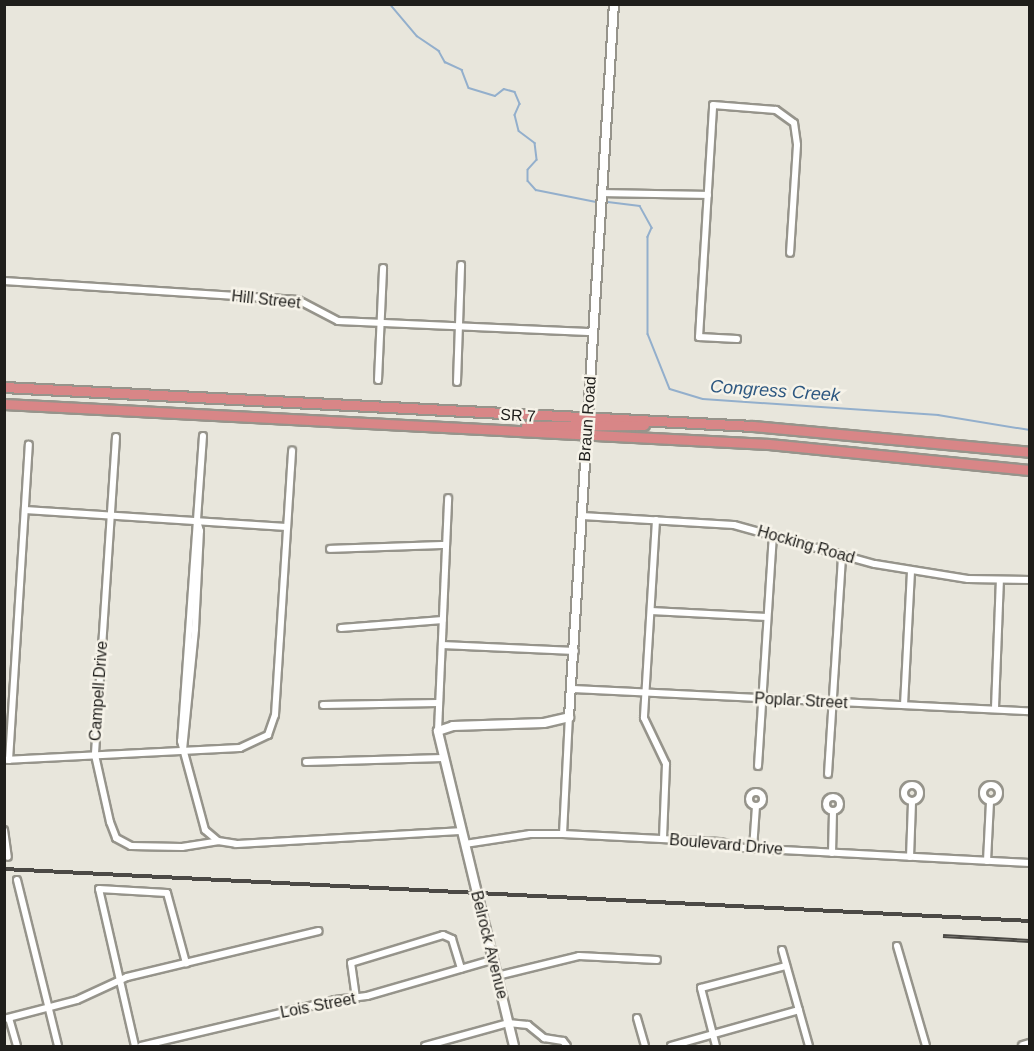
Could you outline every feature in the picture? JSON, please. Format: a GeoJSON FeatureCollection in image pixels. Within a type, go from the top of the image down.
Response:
{"type":"FeatureCollection","features":[{"type":"Feature","properties":{"kind":"highway","name":"SR 7"},"geometry":{"type":"LineString","coordinates":[[4,387],[588,426],[854,450],[1029,470]]}},
{"type":"Feature","properties":{"kind":"highway","name":"SR 7"},"geometry":{"type":"LineString","coordinates":[[4,404],[483,429],[693,423],[883,435],[1029,452]]}},
{"type":"Feature","properties":{"kind":"street","name":"Braun Road"},"geometry":{"type":"LineString","coordinates":[[563,834],[614,4]]}},
{"type":"Feature","properties":{"kind":"street"},"geometry":{"type":"LineString","coordinates":[[737,339],[699,337],[713,105],[764,108],[787,115],[797,134],[790,253]]}},
{"type":"Feature","properties":{"kind":"street"},"geometry":{"type":"LineString","coordinates":[[602,193],[708,195]]}},
{"type":"Feature","properties":{"kind":"street"},"geometry":{"type":"LineString","coordinates":[[457,382],[461,265]]}},
{"type":"Feature","properties":{"kind":"street"},"geometry":{"type":"LineString","coordinates":[[378,380],[383,268]]}},
{"type":"Feature","properties":{"kind":"street","name":"Hill Street"},"geometry":{"type":"LineString","coordinates":[[4,281],[285,299],[305,302],[329,319],[459,328],[594,332]]}},
{"type":"Feature","properties":{"kind":"street"},"geometry":{"type":"LineString","coordinates":[[203,436],[197,521],[200,531],[195,618],[183,750],[201,822],[218,841],[236,844],[461,831],[438,730],[448,498]]}},
{"type":"Feature","properties":{"kind":"street","name":"Campell Drive"},"geometry":{"type":"LineString","coordinates":[[116,437],[95,755],[112,830],[121,842],[140,847],[166,848],[218,841]]}},
{"type":"Feature","properties":{"kind":"street"},"geometry":{"type":"LineString","coordinates":[[29,445],[7,760],[249,747],[262,741],[274,721],[292,451]]}},
{"type":"Feature","properties":{"kind":"street"},"geometry":{"type":"LineString","coordinates":[[25,510],[286,527]]}},
{"type":"Feature","properties":{"kind":"street","name":"Hocking Road"},"geometry":{"type":"LineString","coordinates":[[582,516],[734,525],[842,555],[911,571],[1000,580],[1029,580]]}},
{"type":"Feature","properties":{"kind":"street"},"geometry":{"type":"LineString","coordinates":[[656,520],[644,721],[666,764],[663,839]]}},
{"type":"Feature","properties":{"kind":"street"},"geometry":{"type":"LineString","coordinates":[[758,766],[773,536]]}},
{"type":"Feature","properties":{"kind":"street"},"geometry":{"type":"LineString","coordinates":[[330,549],[446,545]]}},
{"type":"Feature","properties":{"kind":"street"},"geometry":{"type":"LineString","coordinates":[[828,774],[842,555]]}},
{"type":"Feature","properties":{"kind":"street"},"geometry":{"type":"LineString","coordinates":[[903,705],[911,571]]}},
{"type":"Feature","properties":{"kind":"street"},"geometry":{"type":"LineString","coordinates":[[995,708],[1000,580]]}},
{"type":"Feature","properties":{"kind":"street"},"geometry":{"type":"LineString","coordinates":[[651,611],[767,617]]}},
{"type":"Feature","properties":{"kind":"street"},"geometry":{"type":"LineString","coordinates":[[341,628],[443,620]]}},
{"type":"Feature","properties":{"kind":"street"},"geometry":{"type":"LineString","coordinates":[[442,645],[575,651]]}},
{"type":"Feature","properties":{"kind":"street","name":"Poplar Street"},"geometry":{"type":"LineString","coordinates":[[573,689],[1029,711]]}},
{"type":"Feature","properties":{"kind":"street"},"geometry":{"type":"LineString","coordinates":[[323,705],[438,703]]}},
{"type":"Feature","properties":{"kind":"street"},"geometry":{"type":"LineString","coordinates":[[438,730],[453,726],[544,723],[569,717]]}},
{"type":"Feature","properties":{"kind":"street"},"geometry":{"type":"LineString","coordinates":[[306,762],[443,758]]}},
{"type":"Feature","properties":{"kind":"street"},"geometry":{"type":"LineString","coordinates":[[987,861],[990,801]]}},
{"type":"Feature","properties":{"kind":"street"},"geometry":{"type":"LineString","coordinates":[[910,857],[912,802]]}},
{"type":"Feature","properties":{"kind":"street"},"geometry":{"type":"LineString","coordinates":[[753,849],[756,806]]}},
{"type":"Feature","properties":{"kind":"street"},"geometry":{"type":"LineString","coordinates":[[832,853],[833,811]]}},
{"type":"Feature","properties":{"kind":"street"},"geometry":{"type":"LineString","coordinates":[[4,830],[8,856]]}},
{"type":"Feature","properties":{"kind":"street","name":"Belrock Avenue"},"geometry":{"type":"LineString","coordinates":[[461,831],[514,1047]]}},
{"type":"Feature","properties":{"kind":"street","name":"Boulevard Drive"},"geometry":{"type":"LineString","coordinates":[[465,844],[528,834],[563,834],[663,839],[753,849],[1029,863]]}},
{"type":"Feature","properties":{"kind":"street"},"geometry":{"type":"LineString","coordinates":[[17,880],[58,1047]]}},
{"type":"Feature","properties":{"kind":"street"},"geometry":{"type":"LineString","coordinates":[[135,1047],[99,889],[167,893],[186,963]]}},
{"type":"Feature","properties":{"kind":"street"},"geometry":{"type":"LineString","coordinates":[[17,1047],[7,1018],[89,996],[119,981],[319,930]]}},
{"type":"Feature","properties":{"kind":"street"},"geometry":{"type":"LineString","coordinates":[[356,998],[349,967],[354,961],[443,935],[452,939],[461,969]]}},
{"type":"Feature","properties":{"kind":"street"},"geometry":{"type":"LineString","coordinates":[[897,946],[926,1047]]}},
{"type":"Feature","properties":{"kind":"street"},"geometry":{"type":"LineString","coordinates":[[782,950],[810,1047]]}},
{"type":"Feature","properties":{"kind":"street"},"geometry":{"type":"LineString","coordinates":[[497,976],[579,956],[657,960]]}},
{"type":"Feature","properties":{"kind":"street","name":"Lois Street"},"geometry":{"type":"LineString","coordinates":[[141,1047],[356,998],[492,960]]}},
{"type":"Feature","properties":{"kind":"street"},"geometry":{"type":"LineString","coordinates":[[716,1047],[701,989],[786,966]]}},
{"type":"Feature","properties":{"kind":"street"},"geometry":{"type":"LineString","coordinates":[[671,1047],[799,1010]]}},
{"type":"Feature","properties":{"kind":"street"},"geometry":{"type":"LineString","coordinates":[[637,1018],[645,1047]]}},
{"type":"Feature","properties":{"kind":"street"},"geometry":{"type":"LineString","coordinates":[[425,1047],[508,1023],[528,1025],[544,1038],[567,1047]]}},
{"type":"Feature","properties":{"kind":"street"},"geometry":{"type":"LineString","coordinates":[[1023,1047],[1029,1044]]}},
{"type":"Feature","properties":{"kind":"waterway","name":"Congress Creek"},"geometry":{"type":"LineString","coordinates":[[390,4],[417,36],[439,51],[445,62],[462,70],[469,88],[495,96],[504,89],[515,92],[520,104],[515,115],[519,131],[535,143],[537,160],[528,170],[528,181],[536,190],[596,202]]}},
{"type":"Feature","properties":{"kind":"waterway","name":"Congress Creek"},"geometry":{"type":"LineString","coordinates":[[608,202],[640,206],[652,228],[648,237],[648,334],[670,389],[703,399],[938,415],[1030,430]]}},
{"type":"Feature","properties":{"kind":"railway"},"geometry":{"type":"LineString","coordinates":[[4,869],[1030,921]]}},
{"type":"Feature","properties":{"kind":"railway"},"geometry":{"type":"LineString","coordinates":[[943,936],[1030,941]]}}]}
